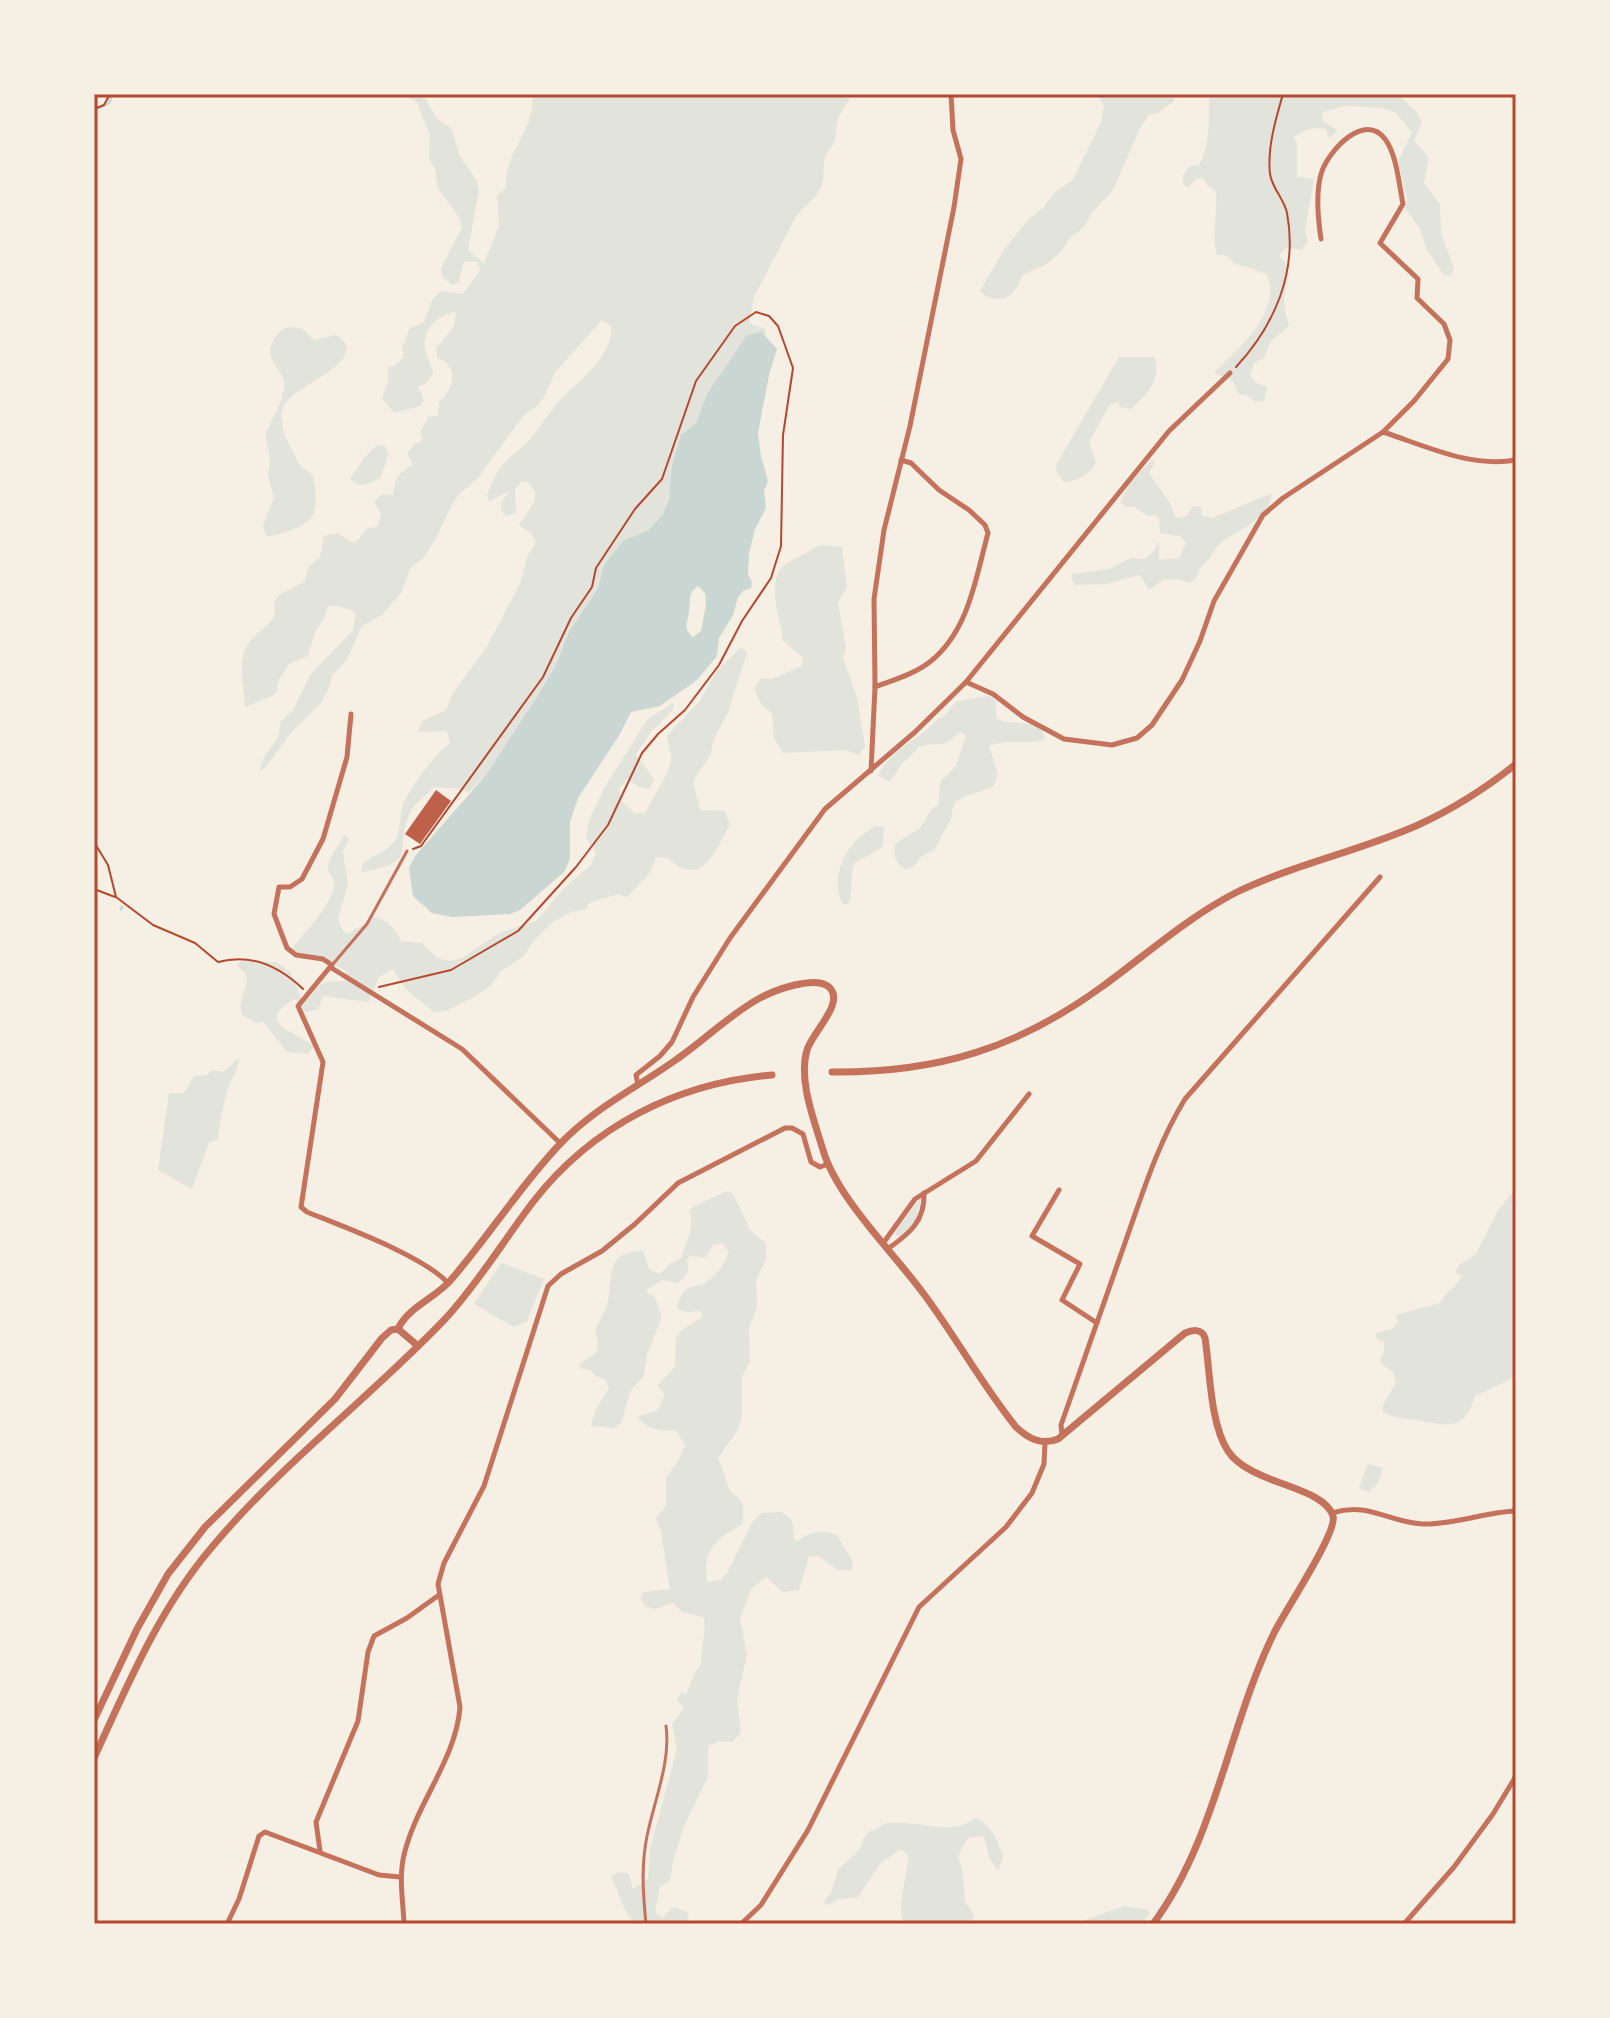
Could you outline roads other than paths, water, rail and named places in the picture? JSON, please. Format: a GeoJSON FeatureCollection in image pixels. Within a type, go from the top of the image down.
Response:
{"type":"FeatureCollection","features":[{"type":"Feature","properties":{"kind":"street"},"geometry":{"type":"LineString","coordinates":[[871,771],[875,687],[872,612],[884,530],[954,207],[961,159],[953,130],[951,94]]}},
{"type":"Feature","properties":{"kind":"street"},"geometry":{"type":"LineString","coordinates":[[966,682],[993,694],[1023,717],[1064,739],[1112,745],[1137,738],[1152,725],[1182,680],[1214,601],[1263,515],[1283,498],[1383,432],[1432,380],[1448,359],[1450,340],[1444,324],[1417,298],[1418,279],[1380,243],[1403,204],[1388,142],[1377,130],[1367,128],[1357,131],[1328,158],[1321,174],[1318,220],[1321,239]]}},
{"type":"Feature","properties":{"kind":"street"},"geometry":{"type":"LineString","coordinates":[[638,1085],[636,1075],[672,1042],[693,997],[723,950],[801,841],[837,797],[871,771],[966,682],[1159,441],[1230,373]]}},
{"type":"Feature","properties":{"kind":"street"},"geometry":{"type":"LineString","coordinates":[[1383,432],[1467,460],[1487,463],[1516,460]]}},
{"type":"Feature","properties":{"kind":"street"},"geometry":{"type":"LineString","coordinates":[[875,687],[929,662],[945,645],[973,593],[988,533],[985,525],[969,510],[931,483],[911,463],[901,460]]}},
{"type":"Feature","properties":{"kind":"street"},"geometry":{"type":"LineString","coordinates":[[351,714],[347,757],[323,839],[302,879],[290,887],[279,887],[274,914],[290,952],[299,957],[323,959],[366,990],[462,1049],[560,1143]]}},
{"type":"Feature","properties":{"kind":"street"},"geometry":{"type":"LineString","coordinates":[[832,1072],[938,1064],[1010,1042],[1079,1003],[1217,903],[1264,880],[1416,826],[1466,799],[1516,764]]}},
{"type":"Feature","properties":{"kind":"street"},"geometry":{"type":"LineString","coordinates":[[1062,1437],[1061,1425],[1165,1134],[1185,1099],[1380,877]]}},
{"type":"Feature","properties":{"kind":"street"},"geometry":{"type":"LineString","coordinates":[[331,966],[298,1006],[323,1062],[301,1207],[436,1271],[448,1283]]}},
{"type":"Feature","properties":{"kind":"street"},"geometry":{"type":"LineString","coordinates":[[398,1329],[403,1319],[448,1283],[560,1143],[589,1118],[758,999],[793,986],[822,983],[832,990],[835,1000],[809,1043],[804,1071],[828,1164],[850,1199],[936,1311],[1005,1415],[1025,1436],[1045,1443],[1062,1437],[1185,1333],[1199,1331],[1205,1338],[1218,1430],[1231,1455],[1256,1474],[1323,1501],[1332,1513],[1334,1525],[1330,1537],[1303,1580],[1263,1659],[1183,1877],[1153,1924]]}},
{"type":"Feature","properties":{"kind":"street"},"geometry":{"type":"LineString","coordinates":[[94,1758],[159,1624],[203,1558],[269,1486],[418,1346],[459,1303],[553,1179],[599,1137],[639,1112],[679,1094],[733,1079],[772,1075]]}},
{"type":"Feature","properties":{"kind":"street"},"geometry":{"type":"LineString","coordinates":[[887,1245],[907,1207],[923,1192],[976,1161],[1029,1094]]}},
{"type":"Feature","properties":{"kind":"street"},"geometry":{"type":"LineString","coordinates":[[404,1924],[400,1877],[413,1827],[454,1739],[459,1717],[460,1707],[439,1595],[441,1571],[484,1486],[530,1348],[544,1295],[554,1279],[602,1251],[678,1183],[785,1128],[803,1134],[811,1162],[820,1167],[828,1164]]}},
{"type":"Feature","properties":{"kind":"street"},"geometry":{"type":"LineString","coordinates":[[1059,1190],[1032,1236],[1080,1264],[1062,1300],[1097,1323]]}},
{"type":"Feature","properties":{"kind":"street"},"geometry":{"type":"LineString","coordinates":[[887,1245],[904,1238],[918,1223],[924,1206],[923,1192]]}},
{"type":"Feature","properties":{"kind":"street"},"geometry":{"type":"LineString","coordinates":[[94,1720],[137,1629],[168,1574],[195,1539],[335,1399],[391,1330],[398,1329],[418,1346]]}},
{"type":"Feature","properties":{"kind":"street"},"geometry":{"type":"LineString","coordinates":[[741,1924],[761,1905],[808,1830],[919,1607],[1006,1527],[1032,1493],[1044,1464],[1045,1443]]}},
{"type":"Feature","properties":{"kind":"street"},"geometry":{"type":"LineString","coordinates":[[1332,1513],[1344,1509],[1366,1509],[1423,1524],[1516,1511]]}},
{"type":"Feature","properties":{"kind":"street"},"geometry":{"type":"LineString","coordinates":[[320,1851],[316,1822],[358,1721],[368,1652],[374,1636],[439,1595]]}},
{"type":"Feature","properties":{"kind":"street"},"geometry":{"type":"LineString","coordinates":[[1404,1924],[1454,1867],[1516,1776]]}},
{"type":"Feature","properties":{"kind":"street"},"geometry":{"type":"LineString","coordinates":[[227,1924],[239,1899],[259,1836],[265,1832],[379,1875],[400,1877]]}},
{"type":"Feature","properties":{"kind":"lane"},"geometry":{"type":"LineString","coordinates":[[331,966],[367,924],[407,851]]}},
{"type":"Feature","properties":{"kind":"lane"},"geometry":{"type":"LineString","coordinates":[[646,1924],[642,1882],[646,1839],[669,1743],[666,1726]]}},
{"type":"Feature","properties":{"kind":"waterway"},"geometry":{"type":"LineString","coordinates":[[99,108],[109,103],[112,94]]}}]}
